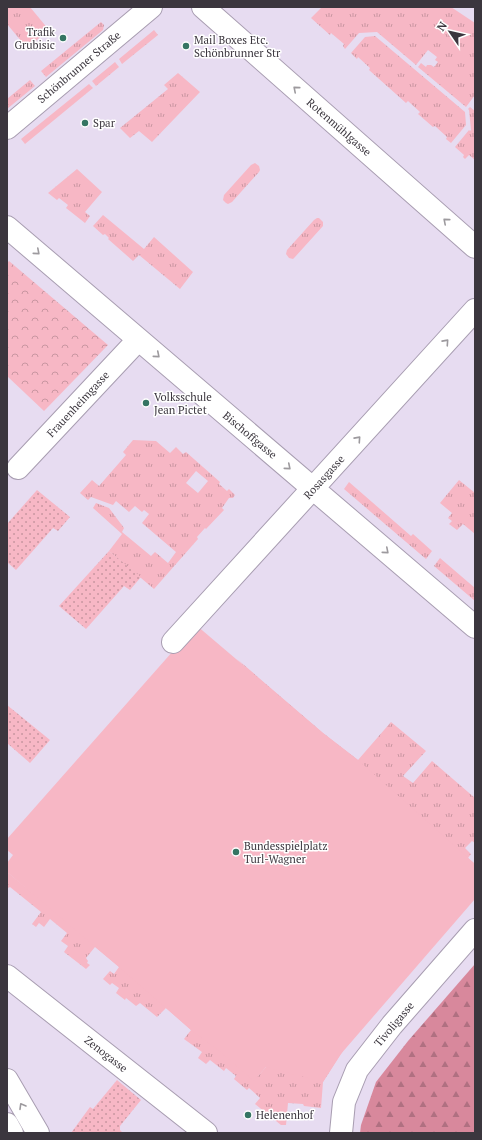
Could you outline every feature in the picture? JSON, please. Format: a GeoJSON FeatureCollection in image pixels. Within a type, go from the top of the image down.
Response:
{"type":"FeatureCollection","features":[{"type":"Feature","properties":{"kind":"street","name":"Schönbrunner Straße"},"geometry":{"type":"LineString","coordinates":[[7,128],[151,7]]}},
{"type":"Feature","properties":{"kind":"street","name":"Rotenmühlgasse"},"geometry":{"type":"LineString","coordinates":[[203,7],[475,247]]}},
{"type":"Feature","properties":{"kind":"street","name":"Bischoffgasse"},"geometry":{"type":"LineString","coordinates":[[7,227],[475,627]]}},
{"type":"Feature","properties":{"kind":"street","name":"Rosasgasse"},"geometry":{"type":"LineString","coordinates":[[173,642],[314,489],[475,310]]}},
{"type":"Feature","properties":{"kind":"street","name":"Frauenheimgasse"},"geometry":{"type":"LineString","coordinates":[[18,468],[138,340]]}},
{"type":"Feature","properties":{"kind":"street","name":"Tivoligasse"},"geometry":{"type":"LineString","coordinates":[[341,1133],[344,1102],[357,1070],[392,1025],[475,930]]}},
{"type":"Feature","properties":{"kind":"street","name":"Zenogasse"},"geometry":{"type":"LineString","coordinates":[[7,976],[206,1133]]}},
{"type":"Feature","properties":{"kind":"street"},"geometry":{"type":"LineString","coordinates":[[7,1080],[38,1133]]}},
{"type":"Feature","properties":{"kind":"street"},"geometry":{"type":"LineString","coordinates":[[7,1124],[12,1133]]}},
{"type":"Feature","properties":{"kind":"green space"},"geometry":{"type":"Polygon","coordinates":[[[7,7],[30,7],[49,30],[27,48],[7,24],[7,7]]]}},
{"type":"Feature","properties":{"kind":"green space"},"geometry":{"type":"Polygon","coordinates":[[[322,7],[451,7],[475,23],[475,95],[466,107],[418,67],[421,63],[426,67],[427,65],[431,65],[434,67],[438,62],[435,60],[437,57],[428,50],[416,65],[377,32],[359,33],[345,49],[343,46],[344,44],[331,33],[330,35],[311,18],[322,7]]]}},
{"type":"Feature","properties":{"kind":"green space"},"geometry":{"type":"Polygon","coordinates":[[[101,22],[104,25],[103,30],[46,77],[41,71],[101,22]]]}},
{"type":"Feature","properties":{"kind":"green space"},"geometry":{"type":"Polygon","coordinates":[[[154,30],[158,35],[122,64],[119,59],[154,30]]]}},
{"type":"Feature","properties":{"kind":"green space"},"geometry":{"type":"Polygon","coordinates":[[[375,36],[465,112],[466,125],[451,143],[435,126],[433,127],[418,114],[420,112],[408,101],[406,103],[369,70],[370,68],[358,57],[357,59],[351,53],[365,37],[375,36]]]}},
{"type":"Feature","properties":{"kind":"green space"},"geometry":{"type":"Polygon","coordinates":[[[115,62],[119,67],[96,86],[92,81],[115,62]]]}},
{"type":"Feature","properties":{"kind":"green space"},"geometry":{"type":"Polygon","coordinates":[[[178,73],[200,92],[152,142],[139,131],[130,138],[120,128],[168,89],[164,85],[178,73]]]}},
{"type":"Feature","properties":{"kind":"green space"},"geometry":{"type":"Polygon","coordinates":[[[30,80],[35,86],[7,109],[7,99],[30,80]]]}},
{"type":"Feature","properties":{"kind":"green space"},"geometry":{"type":"Polygon","coordinates":[[[89,84],[93,88],[25,144],[21,139],[89,84]]]}},
{"type":"Feature","properties":{"kind":"green space"},"geometry":{"type":"Polygon","coordinates":[[[470,107],[475,111],[475,160],[469,155],[465,159],[463,157],[464,155],[455,147],[469,130],[471,130],[468,109],[470,107]]]}},
{"type":"Feature","properties":{"kind":"green space"},"geometry":{"type":"Polygon","coordinates":[[[255,163],[259,166],[259,172],[232,202],[228,204],[226,203],[223,200],[224,195],[251,165],[255,163]]]}},
{"type":"Feature","properties":{"kind":"green space"},"geometry":{"type":"Polygon","coordinates":[[[77,169],[102,192],[85,212],[90,216],[85,223],[66,208],[68,205],[59,198],[57,200],[48,193],[77,169]]]}},
{"type":"Feature","properties":{"kind":"green space"},"geometry":{"type":"Polygon","coordinates":[[[103,215],[144,249],[154,237],[193,272],[180,289],[139,255],[133,261],[108,239],[109,238],[105,234],[103,235],[93,226],[103,215]]]}},
{"type":"Feature","properties":{"kind":"green space"},"geometry":{"type":"Polygon","coordinates":[[[317,218],[323,222],[323,226],[293,259],[289,258],[286,254],[287,250],[317,218]]]}},
{"type":"Feature","properties":{"kind":"green space"},"geometry":{"type":"Polygon","coordinates":[[[9,261],[108,345],[44,411],[7,376],[7,263],[9,261]]]}},
{"type":"Feature","properties":{"kind":"green space"},"geometry":{"type":"Polygon","coordinates":[[[133,440],[156,441],[170,453],[176,447],[183,454],[186,452],[220,482],[219,484],[227,491],[229,489],[235,495],[233,498],[229,498],[222,508],[224,510],[197,537],[198,539],[154,589],[109,551],[122,534],[93,508],[96,503],[109,508],[124,528],[122,532],[151,556],[155,552],[168,563],[176,552],[142,523],[149,514],[144,510],[142,512],[135,506],[129,512],[116,501],[113,505],[91,497],[88,500],[80,493],[92,480],[99,486],[126,455],[123,452],[133,440]],[[196,471],[186,483],[198,493],[208,481],[196,471]]]}},
{"type":"Feature","properties":{"kind":"green space"},"geometry":{"type":"Polygon","coordinates":[[[459,480],[475,493],[475,534],[463,524],[457,530],[449,524],[452,521],[448,518],[452,513],[440,503],[459,480]]]}},
{"type":"Feature","properties":{"kind":"green space"},"geometry":{"type":"Polygon","coordinates":[[[349,482],[411,536],[413,534],[432,551],[426,559],[344,489],[349,482]]]}},
{"type":"Feature","properties":{"kind":"green space"},"geometry":{"type":"Polygon","coordinates":[[[37,490],[70,517],[58,531],[53,528],[16,570],[7,562],[7,524],[37,490]]]}},
{"type":"Feature","properties":{"kind":"green space"},"geometry":{"type":"Polygon","coordinates":[[[109,551],[141,577],[130,590],[124,586],[86,629],[59,606],[109,551]]]}},
{"type":"Feature","properties":{"kind":"green space"},"geometry":{"type":"Polygon","coordinates":[[[440,558],[475,588],[475,601],[434,566],[440,558]]]}},
{"type":"Feature","properties":{"kind":"green space","name":"Bundesspielplatz Turl-Wagner"},"geometry":{"type":"Polygon","coordinates":[[[196,625],[323,733],[358,760],[475,864],[475,899],[340,1055],[323,1082],[266,1067],[254,1081],[218,1050],[191,1030],[7,872],[7,863],[13,855],[7,850],[7,839],[196,625]]]}},
{"type":"Feature","properties":{"kind":"green space"},"geometry":{"type":"Polygon","coordinates":[[[237,659],[323,733],[358,760],[391,722],[426,751],[403,776],[413,783],[432,761],[475,798],[475,843],[472,841],[465,848],[471,854],[468,858],[475,864],[475,899],[237,659]]]}},
{"type":"Feature","properties":{"kind":"green space"},"geometry":{"type":"Polygon","coordinates":[[[7,705],[50,740],[30,763],[7,743],[7,705]]]}},
{"type":"Feature","properties":{"kind":"green space"},"geometry":{"type":"Polygon","coordinates":[[[7,872],[258,1076],[266,1067],[343,1051],[323,1082],[321,1108],[304,1106],[303,1104],[288,1103],[286,1125],[281,1125],[255,1104],[260,1098],[249,1088],[247,1090],[234,1079],[236,1076],[226,1068],[224,1071],[210,1060],[206,1064],[198,1058],[202,1052],[184,1039],[191,1030],[166,1008],[157,1017],[140,1003],[136,1006],[126,998],[125,1000],[116,993],[119,988],[112,983],[110,985],[103,979],[110,971],[114,974],[119,967],[95,947],[86,958],[88,961],[87,963],[90,965],[86,969],[64,952],[68,946],[61,941],[67,933],[50,919],[44,927],[39,923],[36,927],[32,924],[41,912],[10,887],[7,887],[7,872]]]}},
{"type":"Feature","properties":{"kind":"green space"},"geometry":{"type":"Polygon","coordinates":[[[475,964],[475,1133],[360,1133],[361,1125],[376,1082],[408,1041],[475,964]]]}},
{"type":"Feature","properties":{"kind":"green space"},"geometry":{"type":"Polygon","coordinates":[[[117,1080],[141,1100],[120,1126],[120,1130],[123,1133],[71,1133],[90,1107],[93,1109],[117,1080]]]}},
{"type":"Feature","properties":{"kind":"place","name":"Trafik Grubisic"},"geometry":{"type":"Point","coordinates":[63,38]}},
{"type":"Feature","properties":{"kind":"place","name":"Mail Boxes Etc. Schönbrunner Str"},"geometry":{"type":"Point","coordinates":[186,46]}},
{"type":"Feature","properties":{"kind":"place","name":"Spar"},"geometry":{"type":"Point","coordinates":[85,123]}},
{"type":"Feature","properties":{"kind":"place","name":"Volksschule Jean Pictet"},"geometry":{"type":"Point","coordinates":[146,403]}},
{"type":"Feature","properties":{"kind":"place","name":"Bundesspielplatz Turl-Wagner"},"geometry":{"type":"Point","coordinates":[236,852]}},
{"type":"Feature","properties":{"kind":"place","name":"Helenenhof"},"geometry":{"type":"Point","coordinates":[248,1115]}}]}
